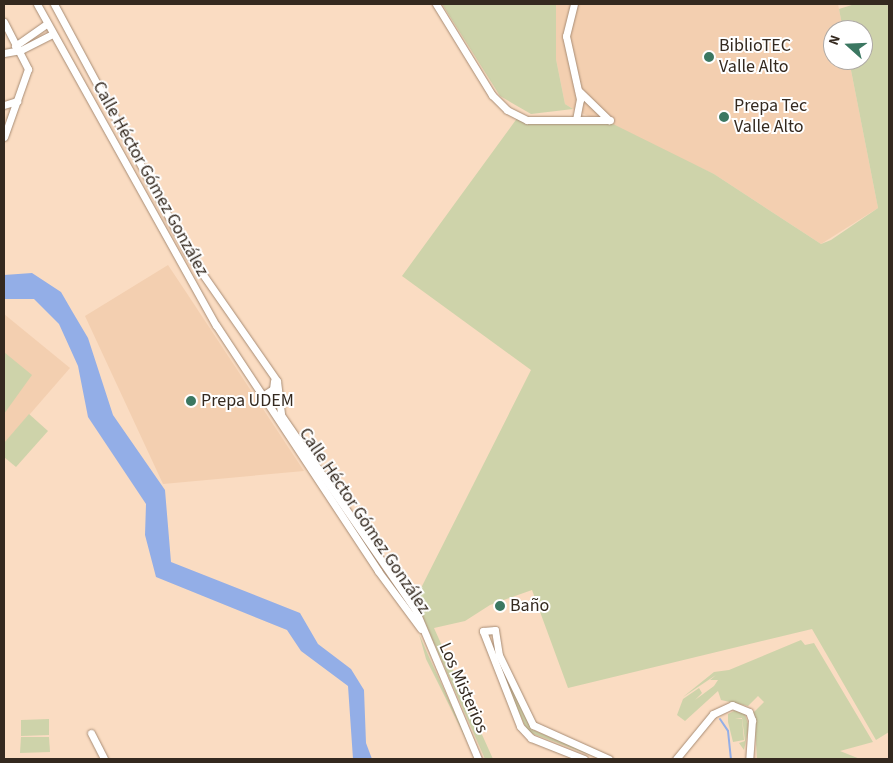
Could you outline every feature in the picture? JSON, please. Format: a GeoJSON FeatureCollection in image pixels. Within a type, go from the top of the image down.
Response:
{"type":"FeatureCollection","features":[{"type":"Feature","properties":{"kind":"street","name":"Calle Héctor Gómez González"},"geometry":{"type":"LineString","coordinates":[[37,4],[180,266],[384,580],[421,629]]}},
{"type":"Feature","properties":{"kind":"street","name":"Calle Héctor Gómez González"},"geometry":{"type":"LineString","coordinates":[[54,4],[110,112],[188,253],[279,385],[278,417],[392,575],[414,609],[421,629]]}},
{"type":"Feature","properties":{"kind":"street"},"geometry":{"type":"LineString","coordinates":[[436,4],[492,95],[506,110],[527,120],[610,120],[578,91]]}},
{"type":"Feature","properties":{"kind":"street"},"geometry":{"type":"LineString","coordinates":[[574,4],[566,36],[578,91],[576,120]]}},
{"type":"Feature","properties":{"kind":"street"},"geometry":{"type":"LineString","coordinates":[[4,22],[19,47],[28,69],[4,138]]}},
{"type":"Feature","properties":{"kind":"street"},"geometry":{"type":"LineString","coordinates":[[19,47],[29,36],[47,24]]}},
{"type":"Feature","properties":{"kind":"street"},"geometry":{"type":"LineString","coordinates":[[4,53],[34,43],[52,34]]}},
{"type":"Feature","properties":{"kind":"street"},"geometry":{"type":"LineString","coordinates":[[29,36],[34,43]]}},
{"type":"Feature","properties":{"kind":"street"},"geometry":{"type":"LineString","coordinates":[[4,105],[17,101]]}},
{"type":"Feature","properties":{"kind":"street"},"geometry":{"type":"LineString","coordinates":[[99,119],[110,112]]}},
{"type":"Feature","properties":{"kind":"street"},"geometry":{"type":"LineString","coordinates":[[264,395],[275,387],[272,376]]}},
{"type":"Feature","properties":{"kind":"street"},"geometry":{"type":"LineString","coordinates":[[384,580],[392,575]]}},
{"type":"Feature","properties":{"kind":"street","name":"Los Misterios"},"geometry":{"type":"LineString","coordinates":[[421,629],[478,759]]}},
{"type":"Feature","properties":{"kind":"street"},"geometry":{"type":"LineString","coordinates":[[584,759],[531,738],[520,726],[483,632],[495,630],[499,655],[533,725],[609,759]]}},
{"type":"Feature","properties":{"kind":"street"},"geometry":{"type":"LineString","coordinates":[[676,759],[709,718],[732,705],[749,712],[752,720],[749,759]]}},
{"type":"Feature","properties":{"kind":"street"},"geometry":{"type":"LineString","coordinates":[[91,733],[104,759]]}},
{"type":"Feature","properties":{"kind":"shaded area","name":"Prepa Tec Valle Alto"},"geometry":{"type":"Polygon","coordinates":[[[556,4],[838,4],[841,20],[823,20],[823,70],[851,70],[878,208],[821,244],[714,174],[565,104],[556,59],[556,4]]]}},
{"type":"Feature","properties":{"kind":"shaded area","name":"Prepa UDEM"},"geometry":{"type":"Polygon","coordinates":[[[168,265],[304,471],[163,484],[85,316],[168,265]]]}},
{"type":"Feature","properties":{"kind":"shaded area"},"geometry":{"type":"Polygon","coordinates":[[[4,314],[70,368],[4,444],[4,314]]]}},
{"type":"Feature","properties":{"kind":"green space"},"geometry":{"type":"Polygon","coordinates":[[[442,4],[556,4],[556,59],[565,104],[573,109],[531,114],[500,96],[442,4]]]}},
{"type":"Feature","properties":{"kind":"green space"},"geometry":{"type":"Polygon","coordinates":[[[855,4],[889,4],[889,732],[876,740],[812,629],[568,688],[532,590],[490,605],[465,621],[434,628],[493,759],[485,759],[415,600],[531,370],[402,276],[518,117],[605,120],[714,174],[821,244],[831,240],[878,208],[851,70],[873,70],[873,20],[841,20],[839,9],[855,4]]]}},
{"type":"Feature","properties":{"kind":"green space"},"geometry":{"type":"Polygon","coordinates":[[[4,352],[32,375],[4,414],[4,352]]]}},
{"type":"Feature","properties":{"kind":"green space"},"geometry":{"type":"Polygon","coordinates":[[[29,414],[48,431],[16,467],[4,457],[4,443],[29,414]]]}},
{"type":"Feature","properties":{"kind":"green space"},"geometry":{"type":"Polygon","coordinates":[[[419,634],[429,657],[476,759],[426,659],[419,634]]]}},
{"type":"Feature","properties":{"kind":"green space"},"geometry":{"type":"Polygon","coordinates":[[[801,640],[805,645],[814,643],[873,742],[840,751],[860,759],[757,759],[754,712],[764,702],[758,696],[748,706],[721,700],[718,691],[685,721],[677,715],[683,699],[699,688],[702,693],[695,700],[714,686],[718,680],[710,680],[716,675],[683,697],[714,672],[729,670],[801,640]]]}},
{"type":"Feature","properties":{"kind":"green space"},"geometry":{"type":"Polygon","coordinates":[[[493,646],[531,729],[601,759],[528,732],[489,647],[493,646]]]}},
{"type":"Feature","properties":{"kind":"green space"},"geometry":{"type":"Polygon","coordinates":[[[736,710],[744,712],[749,726],[744,750],[739,743],[745,741],[742,718],[735,719],[742,719],[744,740],[733,742],[728,722],[728,714],[736,710]]]}},
{"type":"Feature","properties":{"kind":"green space"},"geometry":{"type":"Polygon","coordinates":[[[49,719],[49,735],[21,736],[21,720],[49,719]]]}},
{"type":"Feature","properties":{"kind":"green space"},"geometry":{"type":"Polygon","coordinates":[[[21,737],[49,737],[50,752],[20,753],[21,737]]]}},
{"type":"Feature","properties":{"kind":"water"},"geometry":{"type":"Polygon","coordinates":[[[32,273],[61,292],[88,338],[113,415],[165,490],[171,562],[300,613],[318,644],[351,669],[364,690],[366,743],[372,759],[353,759],[348,686],[301,651],[287,630],[156,577],[145,535],[146,504],[88,417],[78,366],[59,324],[34,299],[4,299],[4,275],[32,273]]]}},
{"type":"Feature","properties":{"kind":"waterway"},"geometry":{"type":"LineString","coordinates":[[720,719],[728,731],[731,759]]}},
{"type":"Feature","properties":{"kind":"place","name":"BiblioTEC Valle Alto"},"geometry":{"type":"Point","coordinates":[709,57]}},
{"type":"Feature","properties":{"kind":"place","name":"Prepa Tec Valle Alto"},"geometry":{"type":"Point","coordinates":[724,117]}},
{"type":"Feature","properties":{"kind":"place","name":"Prepa UDEM"},"geometry":{"type":"Point","coordinates":[191,401]}},
{"type":"Feature","properties":{"kind":"place","name":"Baño"},"geometry":{"type":"Point","coordinates":[500,606]}}]}
